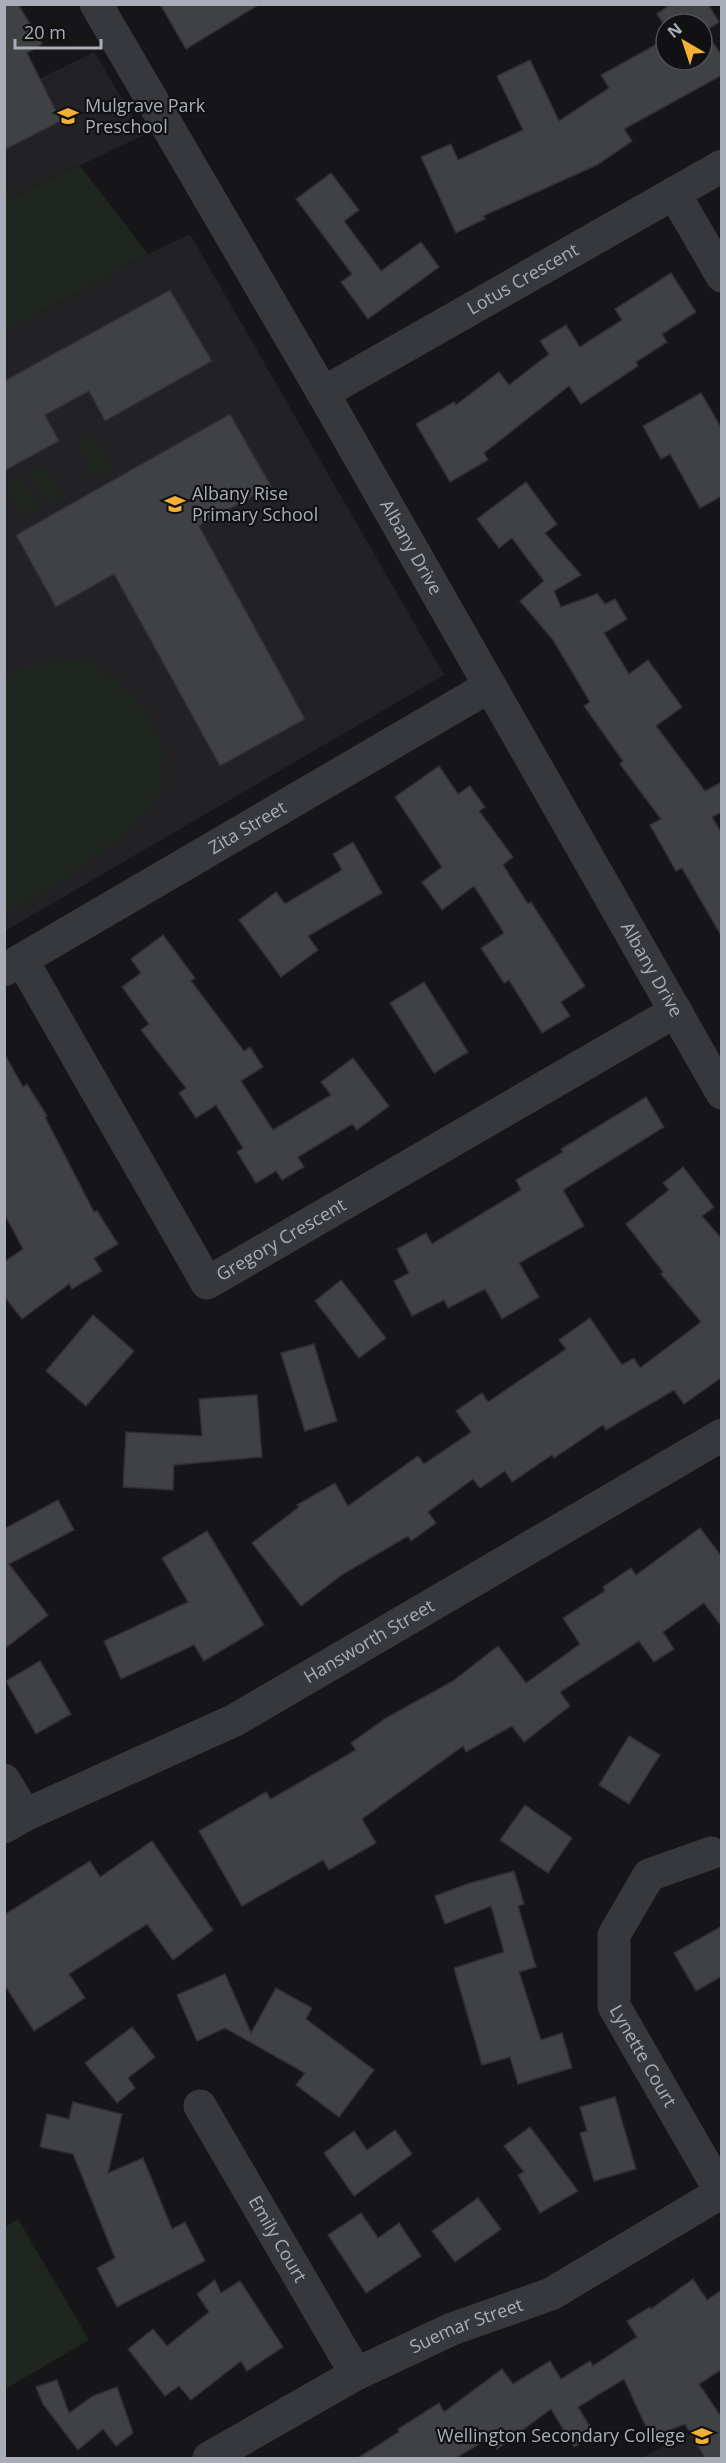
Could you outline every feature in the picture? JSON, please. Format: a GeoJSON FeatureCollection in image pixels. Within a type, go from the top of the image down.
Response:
{"type":"FeatureCollection","features":[{"type":"Feature","properties":{"kind":"street","name":"Albany Drive"},"geometry":{"type":"LineString","coordinates":[[96,4],[323,393],[722,1092]]}},
{"type":"Feature","properties":{"kind":"street","name":"Lotus Crescent"},"geometry":{"type":"LineString","coordinates":[[323,393],[722,166]]}},
{"type":"Feature","properties":{"kind":"street"},"geometry":{"type":"LineString","coordinates":[[674,193],[722,276]]}},
{"type":"Feature","properties":{"kind":"street","name":"Zita Street"},"geometry":{"type":"LineString","coordinates":[[13,965],[490,686]]}},
{"type":"Feature","properties":{"kind":"street","name":"Gregory Crescent"},"geometry":{"type":"LineString","coordinates":[[13,965],[207,1283],[676,1011]]}},
{"type":"Feature","properties":{"kind":"street","name":"Hansworth Street"},"geometry":{"type":"LineString","coordinates":[[15,1821],[235,1720],[722,1435]]}},
{"type":"Feature","properties":{"kind":"street"},"geometry":{"type":"LineString","coordinates":[[4,1780],[15,1821]]}},
{"type":"Feature","properties":{"kind":"street","name":"Lynette Court"},"geometry":{"type":"LineString","coordinates":[[711,1853],[649,1875],[614,1935],[614,2006],[721,2192]]}},
{"type":"Feature","properties":{"kind":"street","name":"Emily Court"},"geometry":{"type":"LineString","coordinates":[[200,2106],[356,2374]]}},
{"type":"Feature","properties":{"kind":"street","name":"Suemar Street"},"geometry":{"type":"LineString","coordinates":[[209,2458],[356,2374],[452,2328],[551,2294],[721,2192]]}},
{"type":"Feature","properties":{"kind":"shaded area","name":"Mulgrave Park Preschool"},"geometry":{"type":"Polygon","coordinates":[[[94,52],[144,135],[12,198],[5,186],[4,96],[94,52]]]}},
{"type":"Feature","properties":{"kind":"shaded area"},"geometry":{"type":"Polygon","coordinates":[[[80,166],[148,254],[5,332],[5,186],[12,198],[80,166]]]}},
{"type":"Feature","properties":{"kind":"shaded area","name":"Albany Rise Primary School"},"geometry":{"type":"Polygon","coordinates":[[[190,234],[444,675],[5,931],[5,332],[148,254],[190,234]]]}},
{"type":"Feature","properties":{"kind":"shaded area"},"geometry":{"type":"Polygon","coordinates":[[[94,437],[112,468],[96,477],[79,446],[94,437]]]}},
{"type":"Feature","properties":{"kind":"shaded area"},"geometry":{"type":"Polygon","coordinates":[[[46,466],[63,497],[47,506],[29,474],[46,466]]]}},
{"type":"Feature","properties":{"kind":"shaded area"},"geometry":{"type":"Polygon","coordinates":[[[22,477],[39,508],[24,517],[6,486],[22,477]]]}},
{"type":"Feature","properties":{"kind":"shaded area"},"geometry":{"type":"Polygon","coordinates":[[[83,659],[113,678],[145,710],[164,749],[163,790],[129,831],[61,882],[5,913],[5,678],[25,667],[83,659]]]}},
{"type":"Feature","properties":{"kind":"shaded area"},"geometry":{"type":"Polygon","coordinates":[[[18,2219],[89,2340],[5,2389],[5,2227],[18,2219]]]}},
{"type":"Feature","properties":{"kind":"shaded area","name":"Wellington Secondary College"},"geometry":{"type":"Polygon","coordinates":[[[721,2413],[721,2458],[642,2458],[721,2413]]]}},
{"type":"Feature","properties":{"kind":"building"},"geometry":{"type":"Polygon","coordinates":[[[4,4],[18,4],[42,44],[27,53],[61,121],[4,150],[4,4]]]}},
{"type":"Feature","properties":{"kind":"building"},"geometry":{"type":"Polygon","coordinates":[[[160,4],[260,4],[186,49],[160,4]]]}},
{"type":"Feature","properties":{"kind":"building"},"geometry":{"type":"Polygon","coordinates":[[[671,4],[708,4],[713,12],[660,12],[671,4]]]}},
{"type":"Feature","properties":{"kind":"building"},"geometry":{"type":"Polygon","coordinates":[[[714,14],[719,22],[714,25],[714,14]]]}},
{"type":"Feature","properties":{"kind":"building"},"geometry":{"type":"Polygon","coordinates":[[[714,44],[722,56],[722,75],[624,129],[632,141],[597,165],[483,216],[485,219],[456,233],[421,157],[451,144],[458,160],[523,130],[497,76],[530,60],[559,121],[609,88],[601,75],[654,46],[654,72],[714,72],[714,44]]]}},
{"type":"Feature","properties":{"kind":"building"},"geometry":{"type":"Polygon","coordinates":[[[331,173],[359,210],[344,221],[381,271],[421,242],[439,267],[368,319],[341,282],[352,274],[296,199],[331,173]]]}},
{"type":"Feature","properties":{"kind":"building"},"geometry":{"type":"Polygon","coordinates":[[[671,273],[696,312],[662,334],[667,342],[636,362],[638,366],[581,404],[569,386],[484,453],[488,460],[450,482],[416,424],[454,402],[456,405],[499,372],[509,385],[549,354],[540,341],[566,325],[580,347],[622,320],[615,309],[671,273]]]}},
{"type":"Feature","properties":{"kind":"building"},"geometry":{"type":"Polygon","coordinates":[[[170,290],[212,361],[105,421],[89,391],[45,415],[59,441],[4,471],[4,381],[170,290]]]}},
{"type":"Feature","properties":{"kind":"building"},"geometry":{"type":"Polygon","coordinates":[[[701,393],[722,429],[722,496],[700,508],[670,454],[661,459],[643,426],[701,393]]]}},
{"type":"Feature","properties":{"kind":"building"},"geometry":{"type":"Polygon","coordinates":[[[230,414],[271,486],[199,526],[305,719],[220,766],[114,574],[56,607],[16,535],[230,414]]]}},
{"type":"Feature","properties":{"kind":"building"},"geometry":{"type":"Polygon","coordinates":[[[526,482],[557,524],[545,533],[581,575],[554,591],[561,607],[597,594],[605,604],[615,599],[627,619],[604,633],[629,674],[648,660],[682,707],[656,726],[705,791],[722,782],[722,812],[712,817],[722,834],[722,937],[682,868],[676,871],[650,825],[661,819],[620,764],[623,761],[584,706],[590,702],[553,640],[520,601],[544,581],[512,538],[499,548],[477,519],[526,482]]]}},
{"type":"Feature","properties":{"kind":"building"},"geometry":{"type":"Polygon","coordinates":[[[439,766],[458,794],[470,786],[485,807],[479,811],[513,857],[503,865],[528,904],[531,902],[585,986],[561,1002],[570,1016],[542,1033],[509,980],[504,983],[481,948],[504,933],[474,886],[442,910],[422,882],[442,867],[395,797],[439,766]]]}},
{"type":"Feature","properties":{"kind":"building"},"geometry":{"type":"Polygon","coordinates":[[[353,842],[382,893],[308,936],[318,950],[281,977],[239,920],[276,892],[285,904],[342,870],[333,854],[353,842]]]}},
{"type":"Feature","properties":{"kind":"building"},"geometry":{"type":"Polygon","coordinates":[[[163,935],[195,978],[191,981],[244,1051],[250,1047],[263,1067],[241,1081],[273,1130],[331,1095],[321,1082],[353,1058],[389,1106],[357,1130],[352,1124],[298,1157],[304,1167],[282,1180],[276,1171],[256,1183],[237,1152],[243,1148],[216,1105],[196,1118],[179,1093],[186,1088],[141,1030],[149,1024],[122,987],[141,973],[131,959],[163,935]]]}},
{"type":"Feature","properties":{"kind":"building"},"geometry":{"type":"Polygon","coordinates":[[[424,982],[468,1052],[434,1073],[390,1003],[424,982]]]}},
{"type":"Feature","properties":{"kind":"building"},"geometry":{"type":"Polygon","coordinates":[[[4,1053],[23,1087],[27,1084],[47,1116],[45,1117],[94,1212],[97,1211],[118,1244],[94,1258],[102,1271],[72,1289],[69,1284],[22,1319],[4,1296],[4,1262],[23,1249],[4,1213],[4,1053]]]}},
{"type":"Feature","properties":{"kind":"building"},"geometry":{"type":"Polygon","coordinates":[[[646,1097],[664,1127],[563,1190],[584,1226],[519,1263],[539,1297],[502,1319],[485,1289],[448,1308],[444,1300],[412,1316],[394,1281],[409,1273],[397,1249],[426,1233],[432,1244],[521,1190],[516,1180],[563,1152],[561,1149],[646,1097]]]}},
{"type":"Feature","properties":{"kind":"building"},"geometry":{"type":"Polygon","coordinates":[[[683,1167],[714,1207],[702,1216],[722,1239],[722,1377],[684,1404],[674,1390],[606,1430],[603,1425],[554,1458],[552,1455],[512,1482],[505,1471],[480,1488],[473,1479],[428,1512],[436,1523],[411,1541],[408,1536],[343,1574],[301,1606],[252,1543],[299,1507],[297,1505],[335,1483],[348,1506],[418,1456],[424,1464],[471,1432],[456,1411],[482,1393],[488,1402],[566,1349],[559,1340],[590,1318],[622,1365],[634,1358],[640,1368],[701,1322],[661,1274],[663,1272],[626,1224],[669,1190],[663,1183],[683,1167]]]}},
{"type":"Feature","properties":{"kind":"building"},"geometry":{"type":"Polygon","coordinates":[[[341,1280],[386,1338],[359,1358],[315,1301],[341,1280]]]}},
{"type":"Feature","properties":{"kind":"building"},"geometry":{"type":"Polygon","coordinates":[[[93,1315],[134,1351],[86,1406],[46,1371],[93,1315]]]}},
{"type":"Feature","properties":{"kind":"building"},"geometry":{"type":"Polygon","coordinates":[[[314,1344],[337,1421],[305,1431],[281,1353],[314,1344]]]}},
{"type":"Feature","properties":{"kind":"building"},"geometry":{"type":"Polygon","coordinates":[[[257,1395],[262,1457],[174,1465],[173,1490],[123,1487],[126,1432],[202,1436],[199,1399],[257,1395]]]}},
{"type":"Feature","properties":{"kind":"building"},"geometry":{"type":"Polygon","coordinates":[[[58,1500],[74,1530],[9,1564],[48,1615],[4,1649],[4,1529],[58,1500]]]}},
{"type":"Feature","properties":{"kind":"building"},"geometry":{"type":"Polygon","coordinates":[[[700,1528],[722,1557],[722,1627],[704,1603],[663,1632],[674,1649],[654,1662],[639,1641],[560,1692],[570,1706],[524,1742],[512,1726],[466,1752],[463,1746],[362,1819],[376,1843],[329,1870],[323,1860],[242,1906],[199,1831],[266,1792],[271,1799],[356,1750],[351,1743],[386,1718],[453,1681],[498,1646],[526,1683],[580,1644],[563,1618],[605,1591],[603,1587],[631,1568],[636,1575],[700,1528]]]}},
{"type":"Feature","properties":{"kind":"building"},"geometry":{"type":"Polygon","coordinates":[[[207,1531],[264,1625],[204,1661],[194,1645],[121,1679],[104,1641],[188,1602],[162,1558],[207,1531]]]}},
{"type":"Feature","properties":{"kind":"building"},"geometry":{"type":"Polygon","coordinates":[[[40,1661],[71,1714],[36,1734],[6,1681],[40,1661]]]}},
{"type":"Feature","properties":{"kind":"building"},"geometry":{"type":"Polygon","coordinates":[[[629,1736],[660,1755],[629,1804],[599,1785],[629,1736]]]}},
{"type":"Feature","properties":{"kind":"building"},"geometry":{"type":"Polygon","coordinates":[[[525,1805],[572,1838],[548,1873],[500,1840],[525,1805]]]}},
{"type":"Feature","properties":{"kind":"building"},"geometry":{"type":"Polygon","coordinates":[[[152,1841],[213,1930],[173,1960],[147,1924],[69,1974],[85,1998],[34,2031],[4,1984],[4,1915],[90,1861],[100,1877],[152,1841]]]}},
{"type":"Feature","properties":{"kind":"building"},"geometry":{"type":"Polygon","coordinates":[[[514,1871],[524,1904],[518,1906],[536,1967],[519,1972],[541,2040],[562,2033],[572,2068],[518,2084],[510,2057],[482,2065],[454,1968],[504,1952],[491,1906],[445,1924],[435,1896],[514,1871]]]}},
{"type":"Feature","properties":{"kind":"building"},"geometry":{"type":"Polygon","coordinates":[[[722,1926],[722,1976],[696,1991],[674,1953],[722,1926]]]}},
{"type":"Feature","properties":{"kind":"building"},"geometry":{"type":"Polygon","coordinates":[[[225,1974],[251,2033],[276,1988],[312,2008],[306,2019],[374,2070],[339,2117],[296,2085],[305,2073],[225,2028],[197,2041],[177,1995],[225,1974]]]}},
{"type":"Feature","properties":{"kind":"building"},"geometry":{"type":"Polygon","coordinates":[[[132,2027],[155,2057],[128,2078],[135,2088],[117,2103],[85,2063],[132,2027]]]}},
{"type":"Feature","properties":{"kind":"building"},"geometry":{"type":"Polygon","coordinates":[[[615,2097],[636,2169],[594,2181],[580,2133],[587,2131],[580,2107],[615,2097]]]}},
{"type":"Feature","properties":{"kind":"building"},"geometry":{"type":"Polygon","coordinates":[[[73,2102],[122,2114],[108,2173],[143,2158],[172,2229],[185,2222],[205,2261],[117,2307],[97,2268],[115,2258],[73,2154],[40,2147],[47,2114],[69,2119],[73,2102]]]}},
{"type":"Feature","properties":{"kind":"building"},"geometry":{"type":"Polygon","coordinates":[[[530,2127],[578,2191],[540,2213],[518,2175],[524,2172],[504,2146],[530,2127]]]}},
{"type":"Feature","properties":{"kind":"building"},"geometry":{"type":"Polygon","coordinates":[[[395,2130],[412,2154],[354,2196],[324,2153],[354,2131],[367,2150],[395,2130]]]}},
{"type":"Feature","properties":{"kind":"building"},"geometry":{"type":"Polygon","coordinates":[[[478,2198],[501,2229],[455,2262],[432,2231],[478,2198]]]}},
{"type":"Feature","properties":{"kind":"building"},"geometry":{"type":"Polygon","coordinates":[[[361,2213],[378,2238],[399,2223],[421,2256],[366,2293],[328,2235],[361,2213]]]}},
{"type":"Feature","properties":{"kind":"building"},"geometry":{"type":"Polygon","coordinates":[[[693,2279],[707,2300],[722,2290],[722,2369],[699,2384],[722,2418],[722,2458],[705,2458],[685,2424],[651,2438],[624,2379],[578,2407],[595,2435],[574,2447],[551,2409],[497,2449],[489,2438],[456,2458],[358,2458],[439,2403],[444,2412],[502,2369],[513,2384],[550,2361],[561,2379],[590,2361],[593,2366],[637,2337],[627,2321],[650,2307],[651,2309],[693,2279]]]}},
{"type":"Feature","properties":{"kind":"building"},"geometry":{"type":"Polygon","coordinates":[[[215,2280],[221,2293],[240,2281],[283,2347],[247,2371],[241,2361],[191,2400],[179,2386],[165,2396],[128,2349],[153,2329],[167,2346],[209,2312],[197,2294],[215,2280]]]}},
{"type":"Feature","properties":{"kind":"building"},"geometry":{"type":"Polygon","coordinates":[[[57,2380],[69,2413],[93,2396],[117,2387],[133,2433],[116,2446],[103,2429],[78,2450],[43,2404],[36,2387],[57,2380]]]}},
{"type":"Feature","properties":{"kind":"place","name":"Mulgrave Park Preschool"},"geometry":{"type":"Point","coordinates":[68,116]}},
{"type":"Feature","properties":{"kind":"place","name":"Albany Rise Primary School"},"geometry":{"type":"Point","coordinates":[175,504]}},
{"type":"Feature","properties":{"kind":"place","name":"Wellington Secondary College"},"geometry":{"type":"Point","coordinates":[702,2436]}}]}
